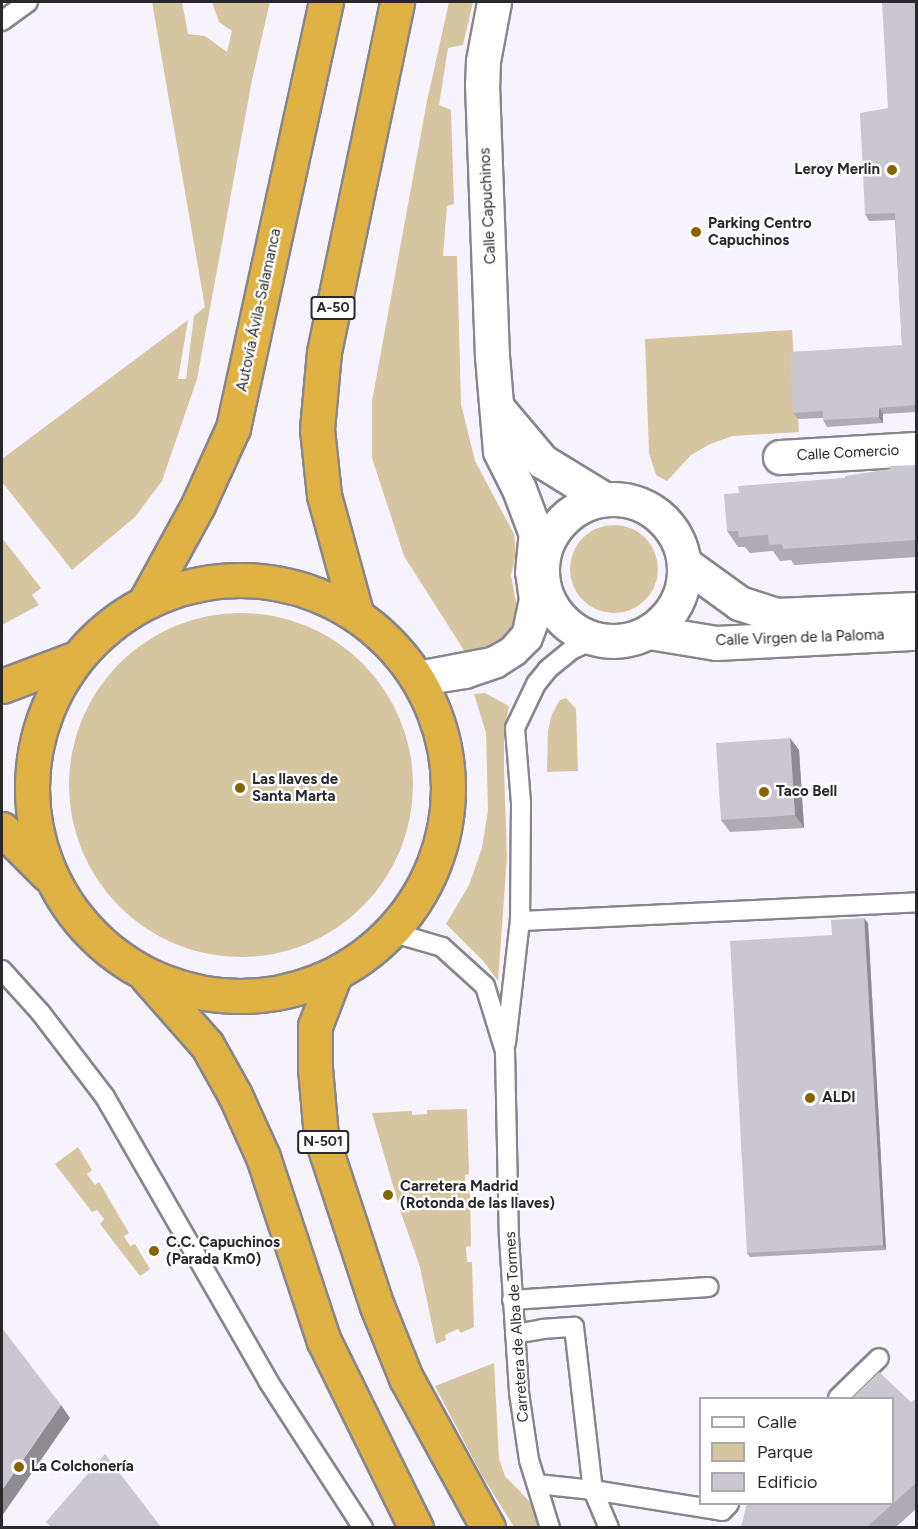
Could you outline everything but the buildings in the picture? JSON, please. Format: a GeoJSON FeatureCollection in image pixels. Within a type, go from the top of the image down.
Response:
{"type":"FeatureCollection","features":[{"type":"Feature","properties":{"kind":"highway","name":"Autovía Ávila-Salamanca"},"geometry":{"type":"LineString","coordinates":[[145,602],[198,506],[233,428],[326,2]]}},
{"type":"Feature","properties":{"kind":"highway","name":"A-50"},"geometry":{"type":"LineString","coordinates":[[357,616],[324,495],[317,429],[324,352],[397,2]]}},
{"type":"Feature","properties":{"kind":"highway"},"geometry":{"type":"LineString","coordinates":[[54,882],[35,826],[32,766],[46,709],[76,658],[107,626],[145,602],[197,584],[253,580],[308,591],[357,616],[393,647],[416,679],[441,735],[449,787],[442,840],[423,890],[391,932],[365,956],[335,974],[289,991],[239,997],[190,991],[144,973]]}},
{"type":"Feature","properties":{"kind":"highway"},"geometry":{"type":"LineString","coordinates":[[2,686],[76,658]]}},
{"type":"Feature","properties":{"kind":"highway"},"geometry":{"type":"LineString","coordinates":[[2,829],[54,882],[92,934],[144,973],[207,1045],[236,1095],[263,1158],[324,1341],[416,1527]]}},
{"type":"Feature","properties":{"kind":"highway","name":"N-501"},"geometry":{"type":"LineString","coordinates":[[335,974],[315,1026],[315,1068],[321,1136],[377,1305],[406,1378],[488,1527]]}},
{"type":"Feature","properties":{"kind":"street","name":"Calle Capuchinos"},"geometry":{"type":"LineString","coordinates":[[494,2],[483,62],[482,84],[492,356],[499,410],[500,451],[519,489],[543,553]]}},
{"type":"Feature","properties":{"kind":"street"},"geometry":{"type":"LineString","coordinates":[[499,410],[542,461],[604,499]]}},
{"type":"Feature","properties":{"kind":"street","name":"Calle Comercio"},"geometry":{"type":"LineString","coordinates":[[780,457],[916,448]]}},
{"type":"Feature","properties":{"kind":"street"},"geometry":{"type":"LineString","coordinates":[[604,499],[634,501],[661,517],[677,537],[684,563],[681,590],[669,614],[649,632],[622,640],[595,639],[567,624],[548,599],[541,576],[543,553],[555,527],[576,508],[604,499]]}},
{"type":"Feature","properties":{"kind":"street","name":"Calle Virgen de la Paloma"},"geometry":{"type":"LineString","coordinates":[[684,563],[739,603],[776,615],[916,631]]}},
{"type":"Feature","properties":{"kind":"street","name":"Calle Virgen de la Paloma"},"geometry":{"type":"LineString","coordinates":[[649,632],[716,643],[916,631]]}},
{"type":"Feature","properties":{"kind":"lane"},"geometry":{"type":"LineString","coordinates":[[2,21],[28,2]]}},
{"type":"Feature","properties":{"kind":"lane"},"geometry":{"type":"LineString","coordinates":[[416,679],[491,657],[509,647],[522,632],[529,600],[525,573],[531,520]]}},
{"type":"Feature","properties":{"kind":"lane"},"geometry":{"type":"LineString","coordinates":[[416,679],[466,679],[498,668],[518,655],[531,641],[548,599]]}},
{"type":"Feature","properties":{"kind":"lane"},"geometry":{"type":"LineString","coordinates":[[506,1051],[520,921],[521,803],[515,728],[536,684],[548,669],[573,649],[595,639]]}},
{"type":"Feature","properties":{"kind":"lane"},"geometry":{"type":"LineString","coordinates":[[520,921],[916,902]]}},
{"type":"Feature","properties":{"kind":"lane","name":"Carretera de Alba de Tormes"},"geometry":{"type":"LineString","coordinates":[[391,932],[442,947],[485,986],[506,1051],[512,1300],[519,1394],[529,1460],[550,1527]]}},
{"type":"Feature","properties":{"kind":"lane"},"geometry":{"type":"LineString","coordinates":[[2,970],[40,1012],[105,1097],[268,1380],[363,1527]]}},
{"type":"Feature","properties":{"kind":"lane"},"geometry":{"type":"LineString","coordinates":[[512,1300],[709,1287]]}},
{"type":"Feature","properties":{"kind":"lane"},"geometry":{"type":"LineString","coordinates":[[515,1334],[574,1327],[593,1490],[609,1527]]}},
{"type":"Feature","properties":{"kind":"lane"},"geometry":{"type":"LineString","coordinates":[[839,1397],[879,1358]]}},
{"type":"Feature","properties":{"kind":"lane"},"geometry":{"type":"LineString","coordinates":[[537,1484],[593,1490],[722,1511],[727,1505]]}},
{"type":"Feature","properties":{"kind":"green space"},"geometry":{"type":"Polygon","coordinates":[[[152,2],[182,2],[188,34],[205,36],[227,52],[232,31],[219,22],[212,2],[270,2],[252,80],[197,379],[162,481],[135,517],[72,570],[2,482],[2,459],[188,320],[178,379],[186,379],[194,316],[205,307],[152,2]]]}},
{"type":"Feature","properties":{"kind":"green space"},"geometry":{"type":"Polygon","coordinates":[[[449,2],[473,2],[463,45],[448,48],[439,105],[451,110],[454,204],[447,206],[443,256],[457,256],[461,404],[475,461],[514,534],[516,554],[511,575],[517,607],[513,625],[502,642],[465,652],[404,556],[372,458],[372,401],[427,101],[449,2]]]}},
{"type":"Feature","properties":{"kind":"green space"},"geometry":{"type":"Polygon","coordinates":[[[792,330],[799,432],[733,436],[710,444],[691,455],[667,481],[656,475],[649,453],[645,339],[792,330]]]}},
{"type":"Feature","properties":{"kind":"green space"},"geometry":{"type":"Polygon","coordinates":[[[614,525],[631,529],[645,538],[654,552],[658,569],[654,586],[645,600],[631,609],[614,613],[597,609],[583,600],[574,586],[570,569],[574,552],[583,538],[597,529],[614,525]]]}},
{"type":"Feature","properties":{"kind":"green space"},"geometry":{"type":"Polygon","coordinates":[[[2,538],[41,588],[32,595],[39,605],[2,625],[2,538]]]}},
{"type":"Feature","properties":{"kind":"green space"},"geometry":{"type":"Polygon","coordinates":[[[241,613],[275,616],[307,626],[336,642],[363,663],[384,690],[400,719],[410,751],[413,785],[410,819],[400,851],[384,880],[363,907],[336,928],[307,944],[275,954],[241,957],[207,954],[175,944],[146,928],[119,907],[98,880],[82,851],[72,819],[69,785],[72,751],[82,719],[98,690],[119,663],[146,642],[175,626],[207,616],[241,613]]]}},
{"type":"Feature","properties":{"kind":"green space"},"geometry":{"type":"Polygon","coordinates":[[[485,693],[509,706],[504,732],[507,858],[498,981],[484,962],[446,924],[469,885],[482,848],[488,810],[486,733],[474,694],[485,693]]]}},
{"type":"Feature","properties":{"kind":"green space"},"geometry":{"type":"Polygon","coordinates":[[[566,698],[576,709],[578,771],[547,772],[548,731],[552,714],[560,700],[566,698]]]}},
{"type":"Feature","properties":{"kind":"green space"},"geometry":{"type":"Polygon","coordinates":[[[467,1109],[469,1174],[465,1175],[465,1189],[470,1189],[471,1246],[466,1247],[467,1262],[472,1262],[474,1327],[461,1333],[458,1329],[445,1335],[446,1340],[436,1344],[420,1267],[401,1213],[372,1113],[412,1111],[412,1115],[427,1114],[427,1110],[467,1109]]]}},
{"type":"Feature","properties":{"kind":"green space"},"geometry":{"type":"Polygon","coordinates":[[[78,1147],[92,1170],[87,1174],[95,1185],[99,1182],[129,1233],[124,1236],[130,1246],[135,1244],[150,1269],[140,1276],[100,1224],[104,1219],[97,1210],[92,1212],[55,1164],[78,1147]]]}},
{"type":"Feature","properties":{"kind":"green space"},"geometry":{"type":"Polygon","coordinates":[[[494,1363],[499,1459],[505,1476],[531,1503],[538,1527],[514,1527],[481,1474],[435,1386],[494,1363]]]}},
{"type":"Feature","properties":{"kind":"place","name":"Leroy Merlin"},"geometry":{"type":"Point","coordinates":[892,170]}},
{"type":"Feature","properties":{"kind":"place","name":"Parking Centro Capuchinos"},"geometry":{"type":"Point","coordinates":[696,232]}},
{"type":"Feature","properties":{"kind":"place","name":"Las llaves de Santa Marta"},"geometry":{"type":"Point","coordinates":[240,788]}},
{"type":"Feature","properties":{"kind":"place","name":"Taco Bell"},"geometry":{"type":"Point","coordinates":[764,792]}},
{"type":"Feature","properties":{"kind":"place","name":"ALDI"},"geometry":{"type":"Point","coordinates":[810,1098]}},
{"type":"Feature","properties":{"kind":"place","name":"Carretera Madrid (Rotonda de las llaves)"},"geometry":{"type":"Point","coordinates":[388,1195]}},
{"type":"Feature","properties":{"kind":"place","name":"C.C. Capuchinos (Parada Km0)"},"geometry":{"type":"Point","coordinates":[154,1251]}},
{"type":"Feature","properties":{"kind":"place","name":"La Colchonería"},"geometry":{"type":"Point","coordinates":[19,1467]}}]}
